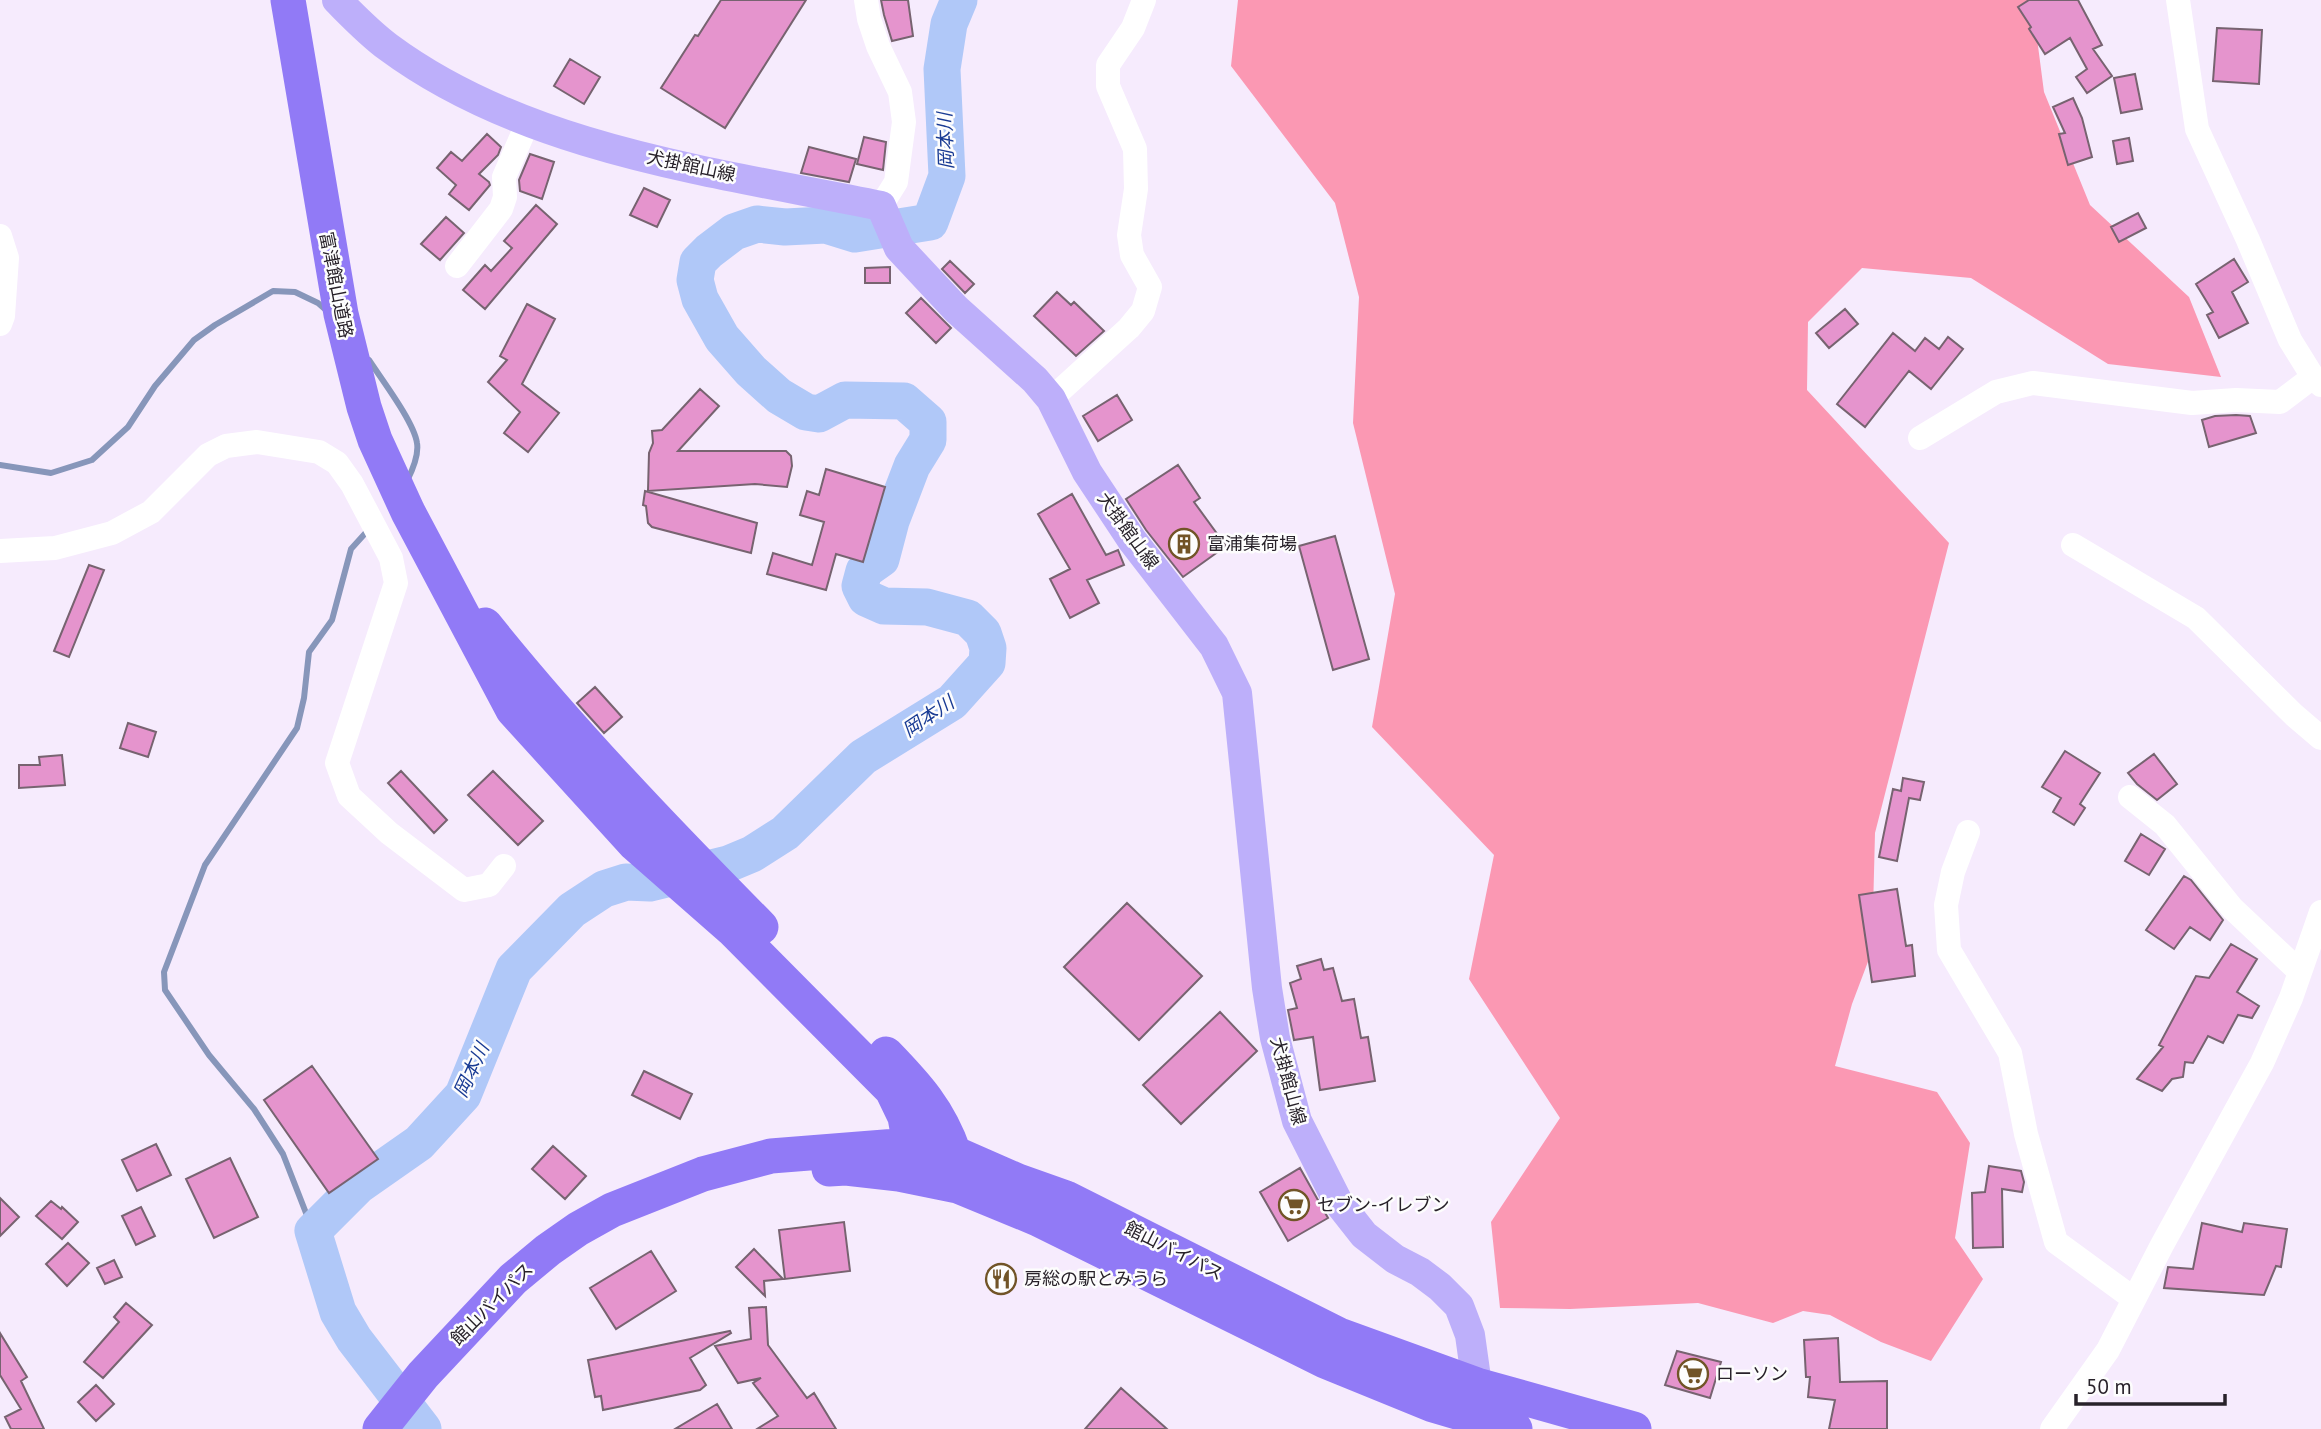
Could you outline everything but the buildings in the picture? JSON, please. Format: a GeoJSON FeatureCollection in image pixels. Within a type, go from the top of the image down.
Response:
{"type":"FeatureCollection","features":[{"type":"Feature","properties":{"kind":"highway","name":"富津館山道路"},"geometry":{"type":"LineString","coordinates":[[289,5],[341,314],[364,407],[390,475],[430,556],[646,832],[740,921]]}},
{"type":"Feature","properties":{"kind":"highway"},"geometry":{"type":"LineString","coordinates":[[740,921],[914,1083],[939,1118],[954,1153],[927,1179],[910,1145],[905,1117],[892,1090],[740,921]]}},
{"type":"Feature","properties":{"kind":"highway","name":"館山バイパス"},"geometry":{"type":"LineString","coordinates":[[380,1429],[423,1375],[513,1279],[578,1229],[612,1210],[704,1174],[771,1156],[910,1145],[954,1153],[1018,1181],[1066,1198],[1339,1335],[1515,1429]]}},
{"type":"Feature","properties":{"kind":"highway","name":"館山バイパス"},"geometry":{"type":"LineString","coordinates":[[704,1174],[846,1168],[958,1186],[1038,1219],[1325,1361],[1433,1405],[1634,1429]]}},
{"type":"Feature","properties":{"kind":"main road","name":"犬掛館山線"},"geometry":{"type":"LineString","coordinates":[[337,0],[368,31],[425,71],[528,122],[587,142],[657,160],[882,210],[899,248],[956,309],[1035,380],[1051,399],[1087,472],[1132,540],[1214,646],[1237,693],[1267,988],[1275,1038],[1297,1121],[1338,1202],[1364,1236],[1395,1259],[1420,1272],[1459,1306],[1470,1335],[1477,1410]]}},
{"type":"Feature","properties":{"kind":"street"},"geometry":{"type":"LineString","coordinates":[[866,0],[878,46],[900,92],[904,122],[896,182],[882,210]]}},
{"type":"Feature","properties":{"kind":"street"},"geometry":{"type":"LineString","coordinates":[[1051,399],[1129,328],[1143,311],[1150,287],[1132,255],[1129,235],[1136,189],[1135,149],[1108,86],[1108,65],[1133,28],[1144,0]]}},
{"type":"Feature","properties":{"kind":"street"},"geometry":{"type":"LineString","coordinates":[[1920,438],[1996,392],[2033,383],[2192,403],[2236,400],[2280,402],[2317,381],[2290,340],[2197,128],[2178,0]]}},
{"type":"Feature","properties":{"kind":"street"},"geometry":{"type":"LineString","coordinates":[[457,266],[501,209],[505,197],[504,177],[528,122]]}},
{"type":"Feature","properties":{"kind":"street"},"geometry":{"type":"LineString","coordinates":[[0,236],[7,258],[3,316],[0,324]]}},
{"type":"Feature","properties":{"kind":"street"},"geometry":{"type":"LineString","coordinates":[[0,551],[55,548],[112,533],[151,512],[208,455],[226,446],[257,442],[319,452],[337,463],[352,484],[391,558],[396,583],[337,763],[349,796],[389,833],[464,890],[489,885],[504,866]]}},
{"type":"Feature","properties":{"kind":"street"},"geometry":{"type":"LineString","coordinates":[[2073,545],[2196,618],[2294,715],[2321,738]]}},
{"type":"Feature","properties":{"kind":"street"},"geometry":{"type":"LineString","coordinates":[[2130,797],[2165,825],[2232,908],[2300,972]]}},
{"type":"Feature","properties":{"kind":"street"},"geometry":{"type":"LineString","coordinates":[[1968,832],[1953,872],[1946,905],[1949,950],[2010,1053],[2026,1134],[2056,1242],[2134,1299]]}},
{"type":"Feature","properties":{"kind":"street"},"geometry":{"type":"LineString","coordinates":[[2052,1429],[2108,1350],[2262,1063],[2291,998],[2321,912]]}},
{"type":"Feature","properties":{"kind":"shaded area"},"geometry":{"type":"Polygon","coordinates":[[[1238,0],[2032,0],[2044,92],[2090,205],[2189,297],[2221,377],[2108,364],[1971,278],[1862,268],[1808,322],[1807,390],[1949,543],[1875,833],[1872,951],[1852,1004],[1835,1066],[1937,1092],[1970,1143],[1955,1238],[1983,1279],[1931,1361],[1881,1342],[1830,1315],[1803,1311],[1773,1323],[1698,1303],[1570,1309],[1500,1308],[1491,1222],[1560,1118],[1469,979],[1494,855],[1372,727],[1395,594],[1353,423],[1359,297],[1335,203],[1231,66],[1238,0]]]}},
{"type":"Feature","properties":{"kind":"waterway","name":"岡本川"},"geometry":{"type":"LineString","coordinates":[[423,1429],[354,1339],[338,1312],[313,1231],[359,1185],[419,1143],[463,1095],[514,969],[572,910],[604,889],[626,882],[650,883],[728,864],[752,854],[785,833],[863,757],[952,702],[987,663],[988,648],[983,633],[968,618],[927,607],[884,606],[866,598],[860,586],[864,571],[881,559],[891,521],[912,466],[928,440],[928,422],[904,401],[845,400],[819,414],[806,412],[779,396],[751,371],[722,338],[700,299],[695,280],[698,262],[709,251],[734,232],[757,224],[785,227],[826,225],[855,234],[930,222],[947,176],[942,69],[949,24],[959,0]]}},
{"type":"Feature","properties":{"kind":"waterway"},"geometry":{"type":"LineString","coordinates":[[0,465],[51,473],[92,460],[128,427],[155,386],[194,340],[273,291],[295,292],[326,310]]}},
{"type":"Feature","properties":{"kind":"waterway"},"geometry":{"type":"LineString","coordinates":[[369,360],[415,434],[417,453],[407,481]]}},
{"type":"Feature","properties":{"kind":"waterway"},"geometry":{"type":"LineString","coordinates":[[313,1231],[283,1154],[254,1109],[209,1055],[165,990],[164,972],[205,865],[297,728],[304,698],[309,652],[332,620],[351,549],[370,528]]}},
{"type":"Feature","properties":{"kind":"place","name":"富浦集荷場"},"geometry":{"type":"Point","coordinates":[1184,544]}},
{"type":"Feature","properties":{"kind":"place","name":"セブン-イレブン"},"geometry":{"type":"Point","coordinates":[1294,1205]}},
{"type":"Feature","properties":{"kind":"place","name":"房総の駅とみうら"},"geometry":{"type":"Point","coordinates":[1001,1279]}},
{"type":"Feature","properties":{"kind":"place","name":"ローソン"},"geometry":{"type":"Point","coordinates":[1693,1374]}}]}
